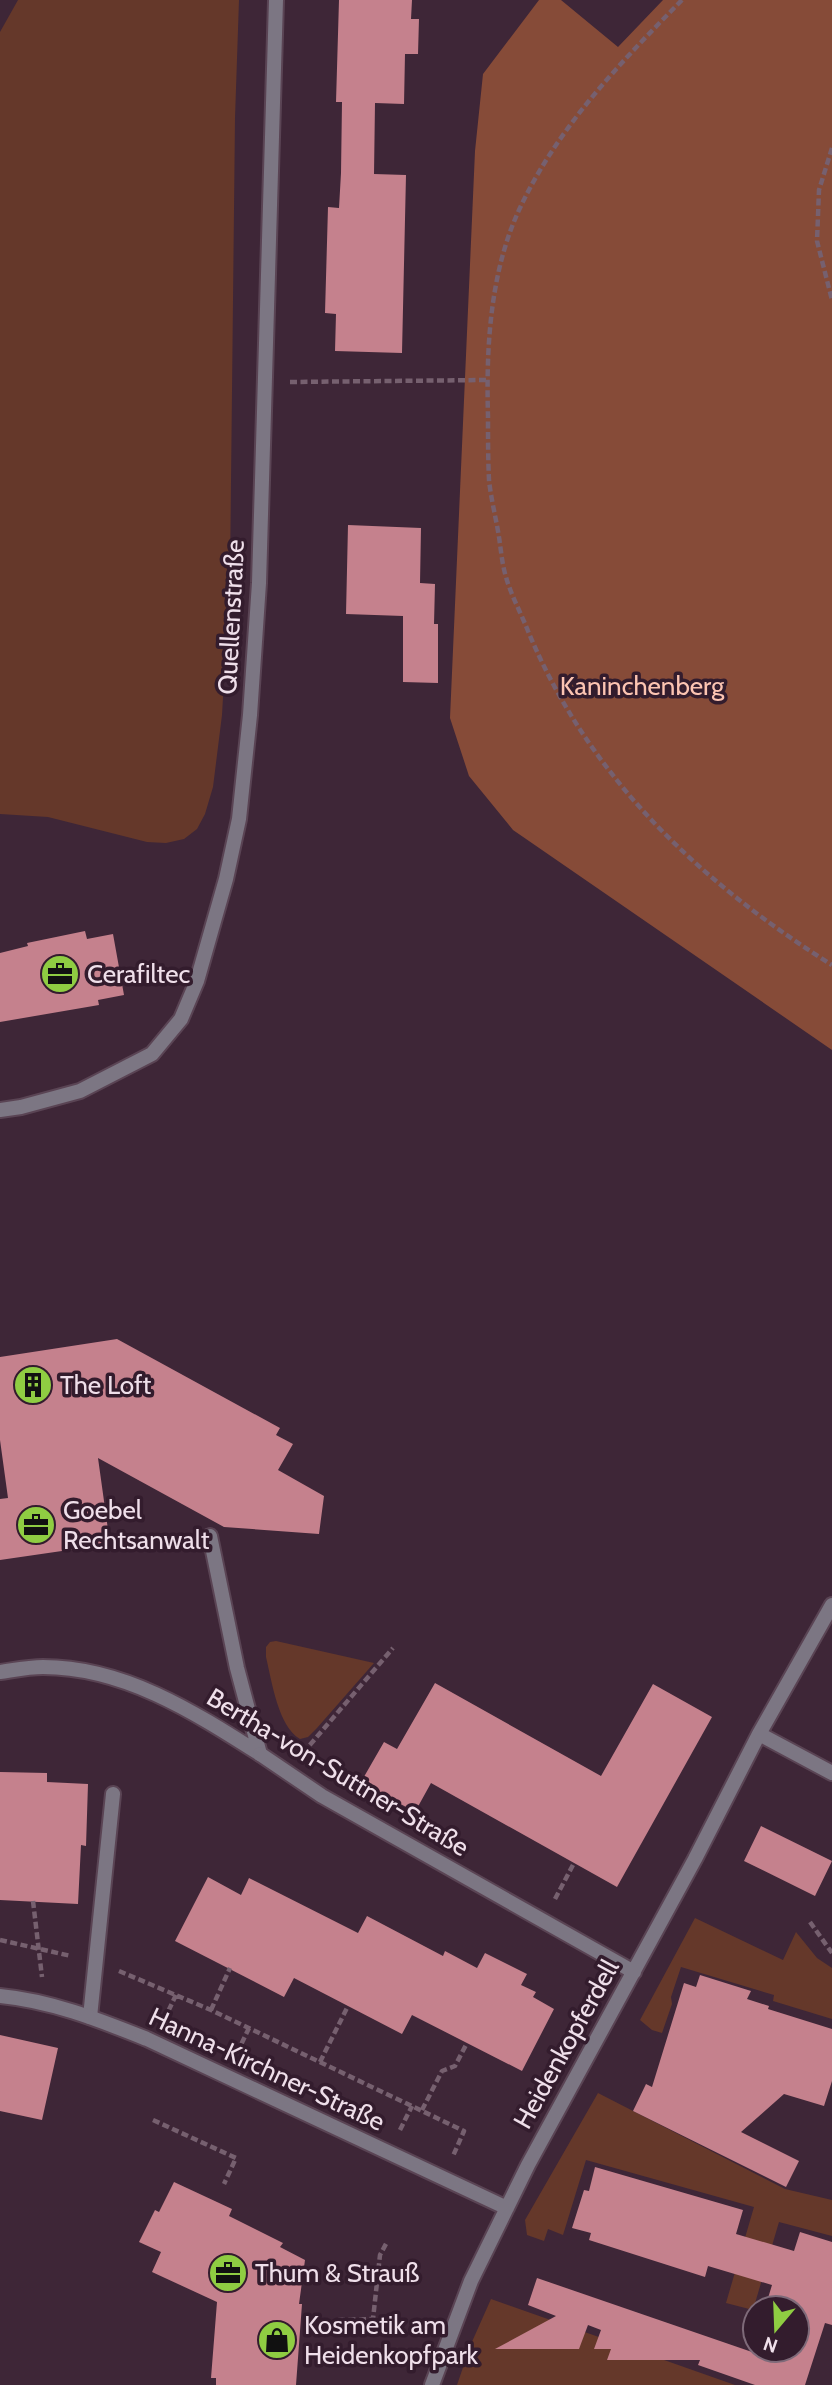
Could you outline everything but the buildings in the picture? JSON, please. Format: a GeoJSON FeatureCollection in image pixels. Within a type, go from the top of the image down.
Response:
{"type":"FeatureCollection","features":[{"type":"Feature","properties":{"kind":"street","name":"Quellenstraße"},"geometry":{"type":"LineString","coordinates":[[0,1110],[80,1091],[152,1054],[181,1019],[197,981],[226,879],[239,819],[250,715],[259,583],[276,0]]}},
{"type":"Feature","properties":{"kind":"street"},"geometry":{"type":"LineString","coordinates":[[211,1536],[237,1668],[260,1754]]}},
{"type":"Feature","properties":{"kind":"street","name":"Heidenkopferdell"},"geometry":{"type":"LineString","coordinates":[[432,2385],[471,2281],[507,2208],[760,1734],[832,1605]]}},
{"type":"Feature","properties":{"kind":"street","name":"Bertha-von-Suttner-Straße"},"geometry":{"type":"LineString","coordinates":[[0,1672],[39,1667],[96,1672],[140,1687],[201,1717],[322,1796],[634,1972]]}},
{"type":"Feature","properties":{"kind":"street"},"geometry":{"type":"LineString","coordinates":[[760,1734],[832,1773]]}},
{"type":"Feature","properties":{"kind":"street"},"geometry":{"type":"LineString","coordinates":[[90,2017],[113,1794]]}},
{"type":"Feature","properties":{"kind":"street","name":"Hanna-Kirchner-Straße"},"geometry":{"type":"LineString","coordinates":[[0,1996],[44,2003],[90,2017],[163,2047],[507,2208]]}},
{"type":"Feature","properties":{"kind":"path"},"geometry":{"type":"LineString","coordinates":[[682,0],[593,93],[544,161],[517,213],[501,261],[491,319],[487,380],[489,481],[506,577],[545,673],[589,745],[640,810],[692,862],[743,904],[832,965]]}},
{"type":"Feature","properties":{"kind":"path"},"geometry":{"type":"LineString","coordinates":[[832,148],[819,190],[817,241],[832,300]]}},
{"type":"Feature","properties":{"kind":"path"},"geometry":{"type":"LineString","coordinates":[[265,382],[487,380]]}},
{"type":"Feature","properties":{"kind":"path"},"geometry":{"type":"LineString","coordinates":[[301,1755],[393,1648]]}},
{"type":"Feature","properties":{"kind":"path"},"geometry":{"type":"LineString","coordinates":[[542,1921],[574,1863]]}},
{"type":"Feature","properties":{"kind":"path"},"geometry":{"type":"LineString","coordinates":[[33,1901],[44,2003]]}},
{"type":"Feature","properties":{"kind":"path"},"geometry":{"type":"LineString","coordinates":[[810,1922],[825,1947],[832,1953]]}},
{"type":"Feature","properties":{"kind":"path"},"geometry":{"type":"LineString","coordinates":[[0,1940],[96,1963],[211,2010],[422,2110],[464,2131],[450,2161]]}},
{"type":"Feature","properties":{"kind":"path"},"geometry":{"type":"LineString","coordinates":[[211,2010],[230,1969]]}},
{"type":"Feature","properties":{"kind":"path"},"geometry":{"type":"LineString","coordinates":[[320,2062],[348,2006]]}},
{"type":"Feature","properties":{"kind":"path"},"geometry":{"type":"LineString","coordinates":[[422,2110],[442,2071],[455,2066],[467,2043]]}},
{"type":"Feature","properties":{"kind":"path"},"geometry":{"type":"LineString","coordinates":[[153,2120],[236,2158],[224,2184]]}},
{"type":"Feature","properties":{"kind":"path"},"geometry":{"type":"LineString","coordinates":[[338,2320],[373,2319],[380,2255],[387,2242]]}},
{"type":"Feature","properties":{"kind":"shaded area"},"geometry":{"type":"Polygon","coordinates":[[[18,0],[239,0],[235,118],[230,574],[222,715],[213,787],[205,814],[197,829],[184,839],[166,843],[147,842],[48,817],[0,814],[0,32],[18,0]]]}},
{"type":"Feature","properties":{"kind":"shaded area"},"geometry":{"type":"Polygon","coordinates":[[[276,1641],[374,1663],[308,1737],[300,1739],[292,1733],[277,1702],[266,1657],[266,1647],[270,1642],[276,1641]]]}},
{"type":"Feature","properties":{"kind":"shaded area"},"geometry":{"type":"Polygon","coordinates":[[[695,1918],[783,1960],[796,1932],[817,1958],[832,1968],[832,2019],[773,2001],[774,1995],[681,1967],[662,2033],[652,2030],[640,2020],[695,1918]]]}},
{"type":"Feature","properties":{"kind":"shaded area"},"geometry":{"type":"Polygon","coordinates":[[[598,2093],[785,2189],[832,2200],[832,2236],[779,2222],[758,2294],[741,2294],[741,2307],[726,2303],[754,2207],[586,2160],[563,2235],[548,2229],[544,2241],[527,2235],[525,2220],[598,2093]]]}},
{"type":"Feature","properties":{"kind":"shaded area"},"geometry":{"type":"Polygon","coordinates":[[[491,2299],[735,2385],[457,2385],[491,2299]]]}},
{"type":"Feature","properties":{"kind":"green space","name":"Kaninchenberg"},"geometry":{"type":"Polygon","coordinates":[[[539,0],[561,0],[618,47],[663,0],[832,0],[832,1050],[513,830],[469,776],[450,718],[475,151],[483,74],[539,0]]]}},
{"type":"Feature","properties":{"kind":"place","name":"Cerafiltec"},"geometry":{"type":"Point","coordinates":[60,974]}},
{"type":"Feature","properties":{"kind":"place","name":"The Loft"},"geometry":{"type":"Point","coordinates":[33,1385]}},
{"type":"Feature","properties":{"kind":"place","name":"Goebel Rechtsanwalt"},"geometry":{"type":"Point","coordinates":[36,1525]}},
{"type":"Feature","properties":{"kind":"place","name":"Thum & Strauß"},"geometry":{"type":"Point","coordinates":[228,2273]}},
{"type":"Feature","properties":{"kind":"place","name":"Kosmetik am Heidenkopfpark"},"geometry":{"type":"Point","coordinates":[277,2340]}}]}
